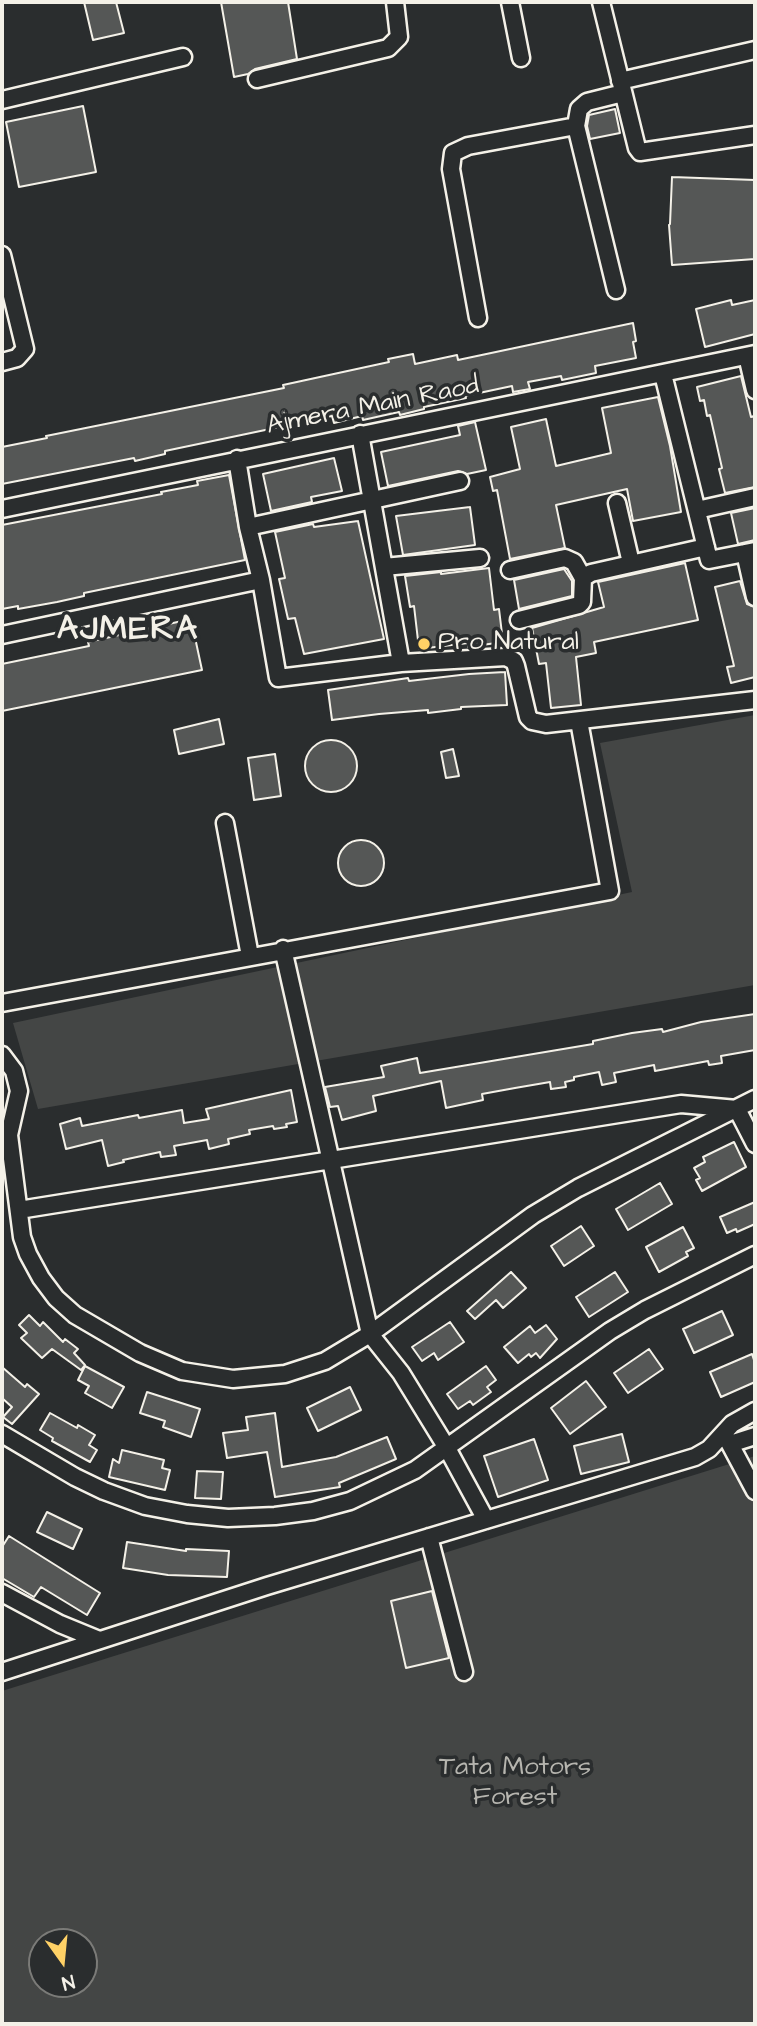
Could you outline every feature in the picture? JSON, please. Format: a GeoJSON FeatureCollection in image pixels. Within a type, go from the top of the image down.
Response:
{"type":"FeatureCollection","features":[{"type":"Feature","properties":{"kind":"street"},"geometry":{"type":"LineString","coordinates":[[257,79],[388,48],[399,37],[395,2]]}},
{"type":"Feature","properties":{"kind":"street"},"geometry":{"type":"LineString","coordinates":[[510,2],[521,58]]}},
{"type":"Feature","properties":{"kind":"street"},"geometry":{"type":"LineString","coordinates":[[601,2],[640,152],[755,135]]}},
{"type":"Feature","properties":{"kind":"street"},"geometry":{"type":"LineString","coordinates":[[616,290],[576,126],[579,109],[587,102],[622,87],[755,50]]}},
{"type":"Feature","properties":{"kind":"street"},"geometry":{"type":"LineString","coordinates":[[2,100],[183,57]]}},
{"type":"Feature","properties":{"kind":"street"},"geometry":{"type":"LineString","coordinates":[[478,318],[451,169],[453,153],[468,146],[576,126]]}},
{"type":"Feature","properties":{"kind":"street"},"geometry":{"type":"LineString","coordinates":[[2,255],[25,349],[18,358],[2,362]]}},
{"type":"Feature","properties":{"kind":"street"},"geometry":{"type":"LineString","coordinates":[[751,355],[755,390]]}},
{"type":"Feature","properties":{"kind":"street","name":"Ajmera Main Raod"},"geometry":{"type":"LineString","coordinates":[[2,509],[360,433],[751,355]]}},
{"type":"Feature","properties":{"kind":"street"},"geometry":{"type":"LineString","coordinates":[[663,374],[709,561],[750,552],[755,597]]}},
{"type":"Feature","properties":{"kind":"street"},"geometry":{"type":"LineString","coordinates":[[360,433],[401,663]]}},
{"type":"Feature","properties":{"kind":"street"},"geometry":{"type":"LineString","coordinates":[[237,459],[278,678],[401,663],[510,658],[516,666],[524,708],[532,721],[546,724],[755,700]]}},
{"type":"Feature","properties":{"kind":"street"},"geometry":{"type":"LineString","coordinates":[[248,527],[460,481]]}},
{"type":"Feature","properties":{"kind":"street"},"geometry":{"type":"LineString","coordinates":[[697,510],[755,497]]}},
{"type":"Feature","properties":{"kind":"street"},"geometry":{"type":"LineString","coordinates":[[617,503],[631,563]]}},
{"type":"Feature","properties":{"kind":"street"},"geometry":{"type":"LineString","coordinates":[[583,578],[591,573],[706,547]]}},
{"type":"Feature","properties":{"kind":"street"},"geometry":{"type":"LineString","coordinates":[[384,567],[480,558]]}},
{"type":"Feature","properties":{"kind":"street"},"geometry":{"type":"LineString","coordinates":[[510,570],[565,558],[575,562],[583,578],[582,602],[579,605],[519,620]]}},
{"type":"Feature","properties":{"kind":"street"},"geometry":{"type":"LineString","coordinates":[[2,635],[261,580]]}},
{"type":"Feature","properties":{"kind":"street"},"geometry":{"type":"LineString","coordinates":[[2,1003],[283,949],[610,891],[579,721]]}},
{"type":"Feature","properties":{"kind":"street"},"geometry":{"type":"LineString","coordinates":[[225,824],[250,956]]}},
{"type":"Feature","properties":{"kind":"street"},"geometry":{"type":"LineString","coordinates":[[283,949],[370,1334],[401,1373],[447,1448],[486,1520]]}},
{"type":"Feature","properties":{"kind":"street"},"geometry":{"type":"LineString","coordinates":[[2,1055],[15,1071],[19,1091],[9,1135],[22,1237],[28,1254],[55,1298],[96,1329],[159,1363],[182,1371],[233,1379],[285,1374],[325,1361],[370,1334],[533,1214],[578,1188],[755,1100]]}},
{"type":"Feature","properties":{"kind":"street"},"geometry":{"type":"LineString","coordinates":[[19,1210],[681,1104],[737,1109]]}},
{"type":"Feature","properties":{"kind":"street"},"geometry":{"type":"LineString","coordinates":[[737,1109],[755,1144]]}},
{"type":"Feature","properties":{"kind":"street"},"geometry":{"type":"LineString","coordinates":[[2,1434],[104,1491],[145,1506],[228,1518],[313,1511],[350,1501],[405,1475],[610,1331],[645,1310],[755,1255]]}},
{"type":"Feature","properties":{"kind":"street"},"geometry":{"type":"LineString","coordinates":[[755,1411],[732,1424],[727,1438],[755,1491]]}},
{"type":"Feature","properties":{"kind":"street"},"geometry":{"type":"LineString","coordinates":[[2,1672],[267,1586],[695,1457],[727,1438],[755,1436]]}},
{"type":"Feature","properties":{"kind":"street"},"geometry":{"type":"LineString","coordinates":[[429,1537],[464,1672]]}},
{"type":"Feature","properties":{"kind":"street"},"geometry":{"type":"LineString","coordinates":[[2,1593],[60,1624],[100,1640]]}},
{"type":"Feature","properties":{"kind":"green space"},"geometry":{"type":"Polygon","coordinates":[[[755,715],[755,985],[38,1109],[13,1023],[632,892],[600,743],[755,715]]]}},
{"type":"Feature","properties":{"kind":"green space","name":"Tata Motors Forest"},"geometry":{"type":"Polygon","coordinates":[[[755,1456],[755,2024],[2,2024],[2,1691],[755,1456]]]}},
{"type":"Feature","properties":{"kind":"building"},"geometry":{"type":"Polygon","coordinates":[[[84,2],[116,2],[124,33],[93,40],[84,2]]]}},
{"type":"Feature","properties":{"kind":"building"},"geometry":{"type":"Polygon","coordinates":[[[221,2],[288,2],[297,59],[234,77],[221,2]]]}},
{"type":"Feature","properties":{"kind":"building"},"geometry":{"type":"Polygon","coordinates":[[[83,106],[96,172],[19,187],[6,122],[83,106]]]}},
{"type":"Feature","properties":{"kind":"building"},"geometry":{"type":"Polygon","coordinates":[[[615,109],[620,133],[590,139],[587,126],[589,115],[615,109]]]}},
{"type":"Feature","properties":{"kind":"building"},"geometry":{"type":"Polygon","coordinates":[[[672,177],[755,180],[755,259],[672,265],[669,225],[672,177]]]}},
{"type":"Feature","properties":{"kind":"building"},"geometry":{"type":"Polygon","coordinates":[[[731,300],[732,305],[755,300],[755,334],[705,347],[696,309],[731,300]]]}},
{"type":"Feature","properties":{"kind":"building"},"geometry":{"type":"Polygon","coordinates":[[[633,323],[636,358],[595,366],[596,373],[562,380],[561,376],[528,382],[530,389],[513,392],[512,386],[465,396],[466,398],[400,415],[399,412],[363,420],[362,416],[334,423],[332,416],[165,451],[165,454],[135,461],[134,458],[2,484],[2,447],[284,388],[283,385],[389,362],[388,359],[413,354],[415,364],[457,355],[458,360],[633,323]]]}},
{"type":"Feature","properties":{"kind":"building"},"geometry":{"type":"Polygon","coordinates":[[[741,376],[751,417],[754,416],[755,487],[725,493],[710,415],[707,416],[704,400],[700,401],[697,387],[741,376]]]}},
{"type":"Feature","properties":{"kind":"building"},"geometry":{"type":"Polygon","coordinates":[[[658,397],[670,446],[681,512],[633,521],[627,489],[556,505],[565,548],[510,559],[497,490],[493,491],[490,477],[520,469],[511,427],[546,419],[556,466],[611,453],[602,408],[658,397]]]}},
{"type":"Feature","properties":{"kind":"building"},"geometry":{"type":"Polygon","coordinates":[[[475,422],[486,470],[467,474],[458,471],[388,486],[381,452],[460,435],[458,426],[475,422]]]}},
{"type":"Feature","properties":{"kind":"building"},"geometry":{"type":"Polygon","coordinates":[[[334,458],[342,491],[311,497],[312,502],[271,511],[263,474],[334,458]]]}},
{"type":"Feature","properties":{"kind":"building"},"geometry":{"type":"Polygon","coordinates":[[[229,475],[245,560],[84,593],[84,596],[57,602],[2,609],[2,525],[162,494],[161,492],[198,485],[197,481],[229,475]]]}},
{"type":"Feature","properties":{"kind":"building"},"geometry":{"type":"Polygon","coordinates":[[[470,507],[475,545],[403,555],[396,516],[470,507]]]}},
{"type":"Feature","properties":{"kind":"building"},"geometry":{"type":"Polygon","coordinates":[[[755,508],[755,540],[738,544],[731,513],[755,508]]]}},
{"type":"Feature","properties":{"kind":"building"},"geometry":{"type":"Polygon","coordinates":[[[358,521],[384,639],[304,654],[295,618],[288,619],[279,579],[285,578],[275,532],[313,524],[314,527],[358,521]]]}},
{"type":"Feature","properties":{"kind":"building"},"geometry":{"type":"Polygon","coordinates":[[[685,563],[698,620],[594,642],[596,653],[576,657],[581,705],[551,708],[546,663],[539,664],[532,628],[604,607],[598,582],[685,563]]]}},
{"type":"Feature","properties":{"kind":"building"},"geometry":{"type":"Polygon","coordinates":[[[489,568],[494,610],[499,609],[503,642],[419,649],[414,606],[410,607],[405,576],[489,568]]]}},
{"type":"Feature","properties":{"kind":"building"},"geometry":{"type":"Polygon","coordinates":[[[564,569],[572,581],[572,596],[519,609],[514,580],[564,569]]]}},
{"type":"Feature","properties":{"kind":"building"},"geometry":{"type":"Polygon","coordinates":[[[740,581],[747,604],[755,607],[755,677],[731,683],[727,667],[734,666],[715,587],[740,581]]]}},
{"type":"Feature","properties":{"kind":"building"},"geometry":{"type":"Polygon","coordinates":[[[191,619],[202,670],[2,711],[2,664],[89,646],[88,642],[191,619]]]}},
{"type":"Feature","properties":{"kind":"building"},"geometry":{"type":"Polygon","coordinates":[[[505,672],[507,705],[332,720],[328,690],[408,678],[409,681],[505,672]]]}},
{"type":"Feature","properties":{"kind":"building"},"geometry":{"type":"Polygon","coordinates":[[[219,719],[224,744],[179,754],[174,730],[219,719]]]}},
{"type":"Feature","properties":{"kind":"building"},"geometry":{"type":"Polygon","coordinates":[[[331,740],[350,747],[357,766],[350,785],[331,792],[312,785],[305,766],[312,747],[331,740]]]}},
{"type":"Feature","properties":{"kind":"building"},"geometry":{"type":"Polygon","coordinates":[[[453,749],[459,776],[446,778],[441,752],[453,749]]]}},
{"type":"Feature","properties":{"kind":"building"},"geometry":{"type":"Polygon","coordinates":[[[275,754],[281,796],[254,800],[248,758],[275,754]]]}},
{"type":"Feature","properties":{"kind":"building"},"geometry":{"type":"Polygon","coordinates":[[[361,840],[377,847],[384,863],[377,879],[361,886],[345,879],[338,863],[345,847],[361,840]]]}},
{"type":"Feature","properties":{"kind":"building"},"geometry":{"type":"Polygon","coordinates":[[[755,1014],[755,1050],[721,1056],[722,1063],[709,1065],[708,1061],[655,1071],[654,1065],[614,1073],[616,1082],[602,1085],[599,1072],[574,1077],[574,1080],[565,1082],[566,1087],[551,1089],[550,1082],[515,1088],[482,1094],[483,1100],[446,1108],[441,1081],[373,1096],[376,1111],[342,1120],[338,1106],[330,1107],[325,1087],[384,1077],[381,1066],[417,1058],[420,1073],[593,1044],[593,1041],[632,1033],[662,1029],[663,1032],[701,1022],[755,1014]]]}},
{"type":"Feature","properties":{"kind":"building"},"geometry":{"type":"Polygon","coordinates":[[[291,1090],[297,1122],[286,1124],[287,1127],[249,1130],[250,1134],[228,1139],[229,1144],[209,1149],[207,1140],[174,1146],[176,1155],[161,1157],[160,1152],[108,1166],[102,1140],[66,1149],[60,1124],[80,1118],[82,1126],[182,1110],[184,1123],[209,1119],[206,1109],[291,1090]]]}},
{"type":"Feature","properties":{"kind":"building"},"geometry":{"type":"Polygon","coordinates":[[[734,1142],[746,1167],[702,1191],[696,1180],[700,1178],[694,1168],[705,1162],[703,1157],[734,1142]]]}},
{"type":"Feature","properties":{"kind":"building"},"geometry":{"type":"Polygon","coordinates":[[[660,1183],[672,1204],[628,1230],[616,1209],[660,1183]]]}},
{"type":"Feature","properties":{"kind":"building"},"geometry":{"type":"Polygon","coordinates":[[[755,1202],[755,1224],[737,1232],[736,1229],[727,1233],[720,1217],[755,1202]]]}},
{"type":"Feature","properties":{"kind":"building"},"geometry":{"type":"Polygon","coordinates":[[[581,1226],[594,1246],[564,1266],[551,1246],[581,1226]]]}},
{"type":"Feature","properties":{"kind":"building"},"geometry":{"type":"Polygon","coordinates":[[[683,1227],[694,1248],[686,1252],[688,1256],[659,1272],[646,1247],[683,1227]]]}},
{"type":"Feature","properties":{"kind":"building"},"geometry":{"type":"Polygon","coordinates":[[[511,1272],[526,1288],[503,1308],[496,1300],[475,1319],[467,1311],[511,1272]]]}},
{"type":"Feature","properties":{"kind":"building"},"geometry":{"type":"Polygon","coordinates":[[[615,1272],[628,1292],[589,1317],[576,1297],[615,1272]]]}},
{"type":"Feature","properties":{"kind":"building"},"geometry":{"type":"Polygon","coordinates":[[[722,1311],[733,1335],[694,1353],[683,1329],[722,1311]]]}},
{"type":"Feature","properties":{"kind":"building"},"geometry":{"type":"Polygon","coordinates":[[[29,1315],[40,1326],[43,1322],[63,1342],[65,1339],[78,1349],[74,1353],[85,1365],[81,1370],[52,1349],[42,1358],[21,1338],[27,1333],[19,1325],[29,1315]]]}},
{"type":"Feature","properties":{"kind":"building"},"geometry":{"type":"Polygon","coordinates":[[[450,1322],[464,1342],[438,1360],[434,1353],[422,1361],[412,1347],[450,1322]]]}},
{"type":"Feature","properties":{"kind":"building"},"geometry":{"type":"Polygon","coordinates":[[[546,1325],[557,1339],[540,1358],[536,1353],[531,1357],[529,1354],[518,1363],[504,1347],[530,1326],[535,1333],[546,1325]]]}},
{"type":"Feature","properties":{"kind":"building"},"geometry":{"type":"Polygon","coordinates":[[[649,1349],[663,1369],[628,1393],[614,1373],[649,1349]]]}},
{"type":"Feature","properties":{"kind":"building"},"geometry":{"type":"Polygon","coordinates":[[[752,1354],[755,1382],[721,1397],[710,1372],[752,1354]]]}},
{"type":"Feature","properties":{"kind":"building"},"geometry":{"type":"Polygon","coordinates":[[[85,1366],[124,1387],[112,1408],[85,1393],[89,1386],[78,1380],[85,1366]]]}},
{"type":"Feature","properties":{"kind":"building"},"geometry":{"type":"Polygon","coordinates":[[[486,1366],[496,1380],[487,1387],[491,1392],[473,1405],[470,1401],[458,1409],[447,1394],[486,1366]]]}},
{"type":"Feature","properties":{"kind":"building"},"geometry":{"type":"Polygon","coordinates":[[[2,1367],[25,1387],[27,1384],[39,1394],[12,1424],[3,1417],[12,1407],[2,1398],[2,1367]]]}},
{"type":"Feature","properties":{"kind":"building"},"geometry":{"type":"Polygon","coordinates":[[[586,1381],[606,1407],[570,1434],[551,1408],[586,1381]]]}},
{"type":"Feature","properties":{"kind":"building"},"geometry":{"type":"Polygon","coordinates":[[[350,1387],[361,1410],[318,1431],[307,1408],[350,1387]]]}},
{"type":"Feature","properties":{"kind":"building"},"geometry":{"type":"Polygon","coordinates":[[[147,1392],[200,1409],[191,1437],[163,1427],[165,1421],[140,1413],[147,1392]]]}},
{"type":"Feature","properties":{"kind":"building"},"geometry":{"type":"Polygon","coordinates":[[[50,1413],[95,1435],[89,1445],[97,1450],[90,1462],[52,1441],[53,1438],[40,1430],[50,1413]]]}},
{"type":"Feature","properties":{"kind":"building"},"geometry":{"type":"Polygon","coordinates":[[[275,1413],[282,1467],[336,1457],[387,1437],[396,1459],[339,1483],[340,1487],[275,1497],[267,1452],[227,1458],[223,1433],[248,1430],[246,1417],[275,1413]]]}},
{"type":"Feature","properties":{"kind":"building"},"geometry":{"type":"Polygon","coordinates":[[[622,1434],[629,1462],[581,1474],[574,1446],[622,1434]]]}},
{"type":"Feature","properties":{"kind":"building"},"geometry":{"type":"Polygon","coordinates":[[[534,1439],[548,1480],[498,1497],[484,1456],[534,1439]]]}},
{"type":"Feature","properties":{"kind":"building"},"geometry":{"type":"Polygon","coordinates":[[[122,1450],[164,1460],[162,1468],[170,1470],[165,1490],[109,1477],[113,1459],[119,1463],[122,1450]]]}},
{"type":"Feature","properties":{"kind":"building"},"geometry":{"type":"Polygon","coordinates":[[[197,1471],[223,1472],[221,1499],[195,1498],[197,1471]]]}},
{"type":"Feature","properties":{"kind":"building"},"geometry":{"type":"Polygon","coordinates":[[[47,1512],[82,1529],[73,1549],[37,1532],[47,1512]]]}},
{"type":"Feature","properties":{"kind":"building"},"geometry":{"type":"Polygon","coordinates":[[[9,1536],[100,1593],[87,1615],[41,1587],[34,1597],[2,1578],[2,1547],[9,1536]]]}},
{"type":"Feature","properties":{"kind":"building"},"geometry":{"type":"Polygon","coordinates":[[[127,1542],[186,1551],[229,1551],[227,1577],[168,1575],[123,1568],[127,1542]]]}},
{"type":"Feature","properties":{"kind":"building"},"geometry":{"type":"Polygon","coordinates":[[[432,1591],[449,1658],[406,1668],[391,1601],[432,1591]]]}},
{"type":"Feature","properties":{"kind":"place","name":"Pro Natural"},"geometry":{"type":"Point","coordinates":[424,644]}},
{"type":"Feature","properties":{"kind":"district","name":"AJMERA"},"geometry":{"type":"Point","coordinates":[128,631]}}]}
